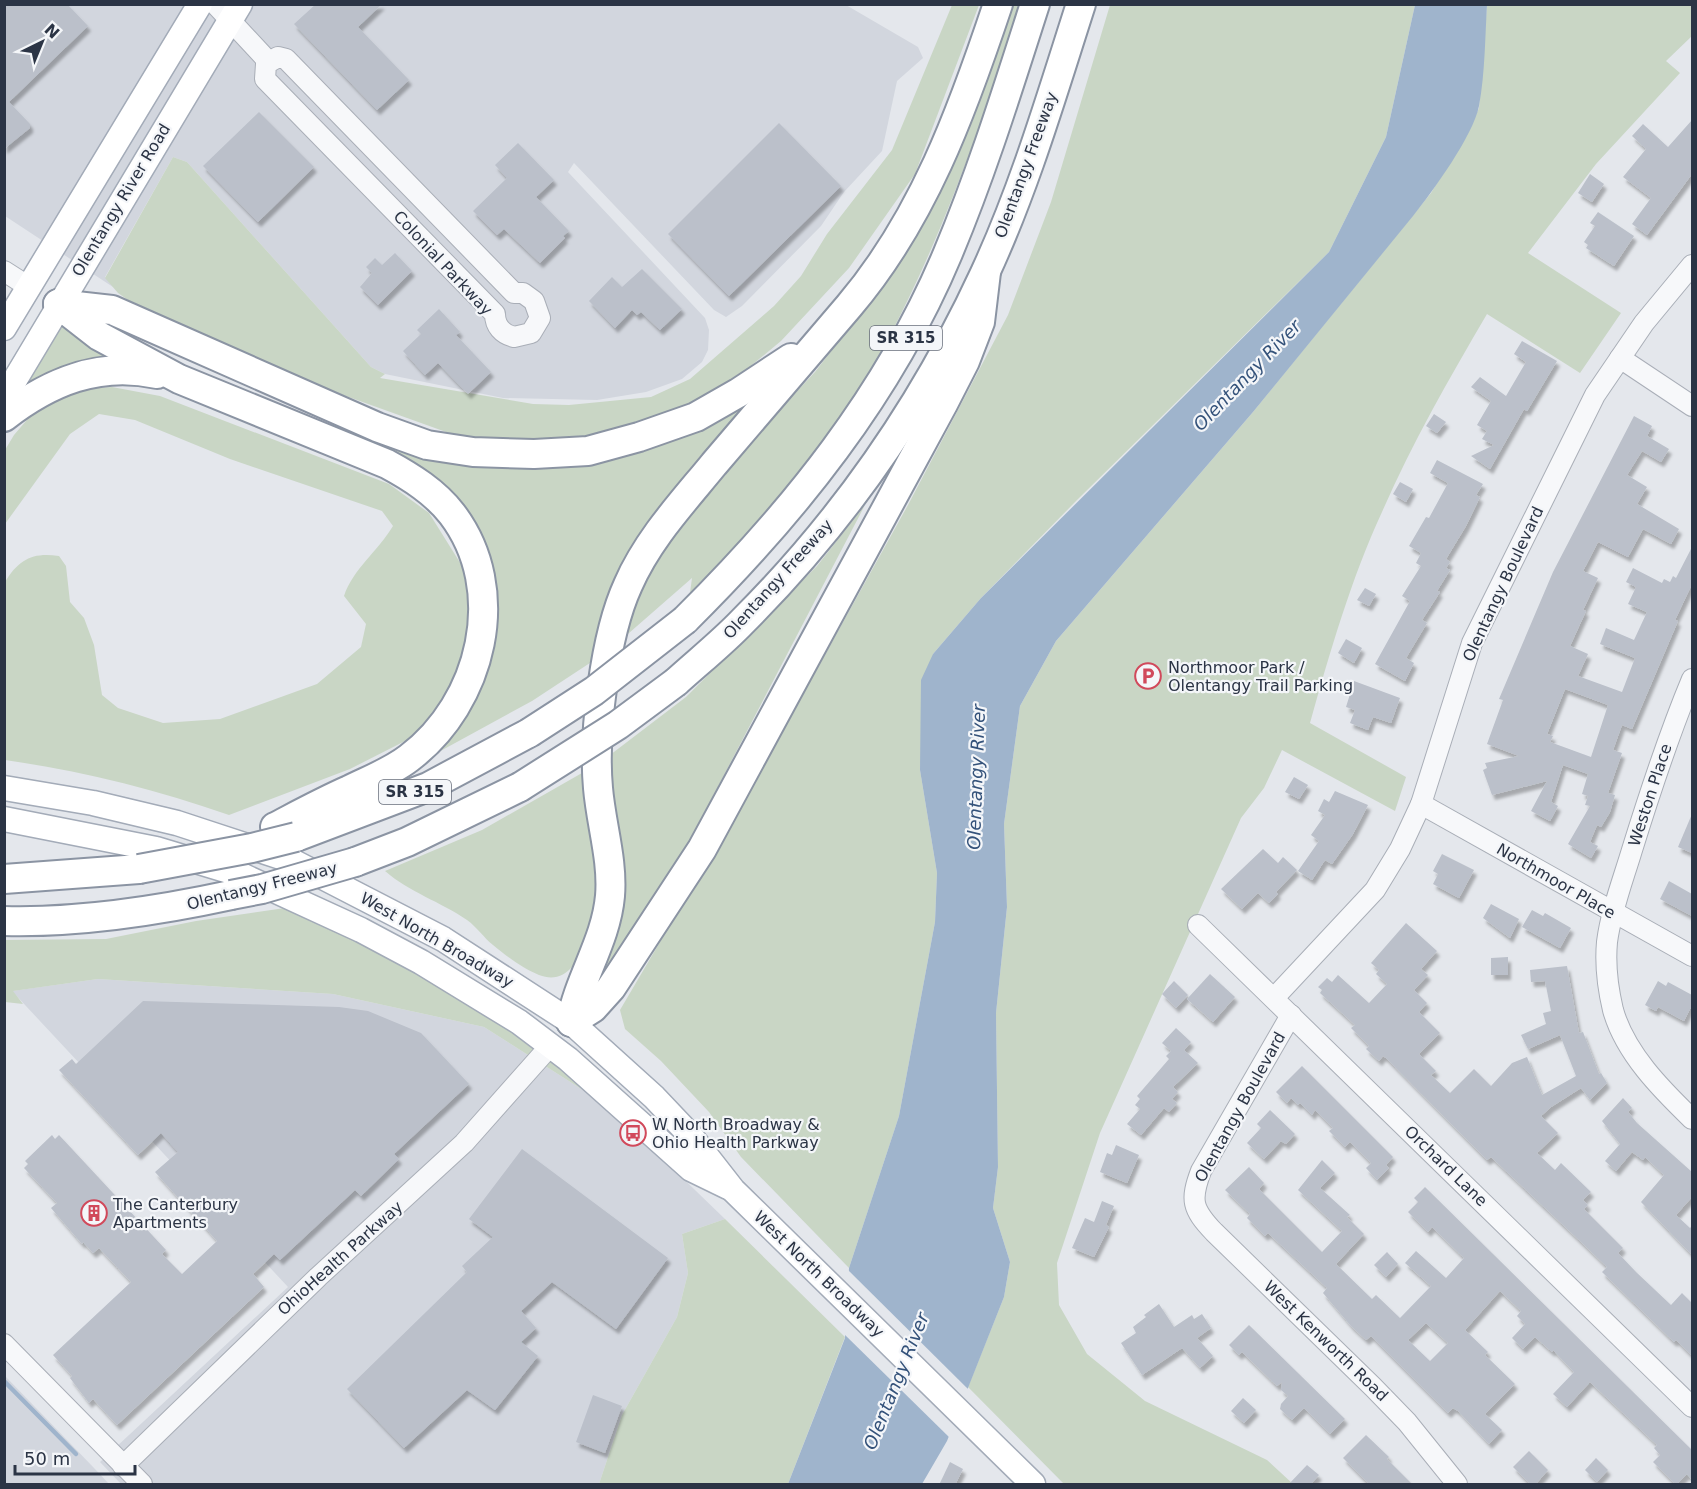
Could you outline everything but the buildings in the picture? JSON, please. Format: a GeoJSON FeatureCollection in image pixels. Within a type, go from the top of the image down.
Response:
{"type":"FeatureCollection","features":[{"type":"Feature","properties":{"kind":"highway"},"geometry":{"type":"LineString","coordinates":[[571,1022],[575,996],[591,964],[610,897],[598,786],[599,724],[609,647],[620,606],[645,552],[664,525],[850,305],[887,255],[918,206],[958,119],[998,4]]}},
{"type":"Feature","properties":{"kind":"highway","name":"SR 315"},"geometry":{"type":"LineString","coordinates":[[4,879],[139,869],[252,849],[285,832],[428,787],[529,733],[594,691],[685,620],[741,563],[803,492],[866,406],[892,363],[947,254],[983,164],[1035,4]]}},
{"type":"Feature","properties":{"kind":"highway","name":"Olentangy Freeway"},"geometry":{"type":"LineString","coordinates":[[4,921],[97,916],[185,905],[262,889],[355,862],[407,842],[520,787],[618,725],[676,682],[742,622],[783,578],[870,474],[929,384],[986,272],[1034,150],[1081,4]]}},
{"type":"Feature","properties":{"kind":"highway"},"geometry":{"type":"LineString","coordinates":[[571,1022],[594,1008],[611,988],[702,849],[965,361],[980,322],[986,272]]}},
{"type":"Feature","properties":{"kind":"highway"},"geometry":{"type":"LineString","coordinates":[[58,304],[112,310],[377,427],[427,444],[473,452],[534,454],[588,451],[639,437],[696,417],[738,393],[818,341]]}},
{"type":"Feature","properties":{"kind":"highway"},"geometry":{"type":"LineString","coordinates":[[58,304],[99,336],[179,379],[387,464],[406,474],[438,499],[452,514],[474,555],[482,584],[484,614],[480,648],[466,689],[424,745],[409,759],[285,832]]}},
{"type":"Feature","properties":{"kind":"highway"},"geometry":{"type":"LineString","coordinates":[[4,417],[33,396],[91,372],[115,369],[179,379]]}},
{"type":"Feature","properties":{"kind":"main road","name":"Olentangy River Road"},"geometry":{"type":"LineString","coordinates":[[4,328],[200,4]]}},
{"type":"Feature","properties":{"kind":"main road","name":"Olentangy River Road"},"geometry":{"type":"LineString","coordinates":[[4,398],[228,10]]}},
{"type":"Feature","properties":{"kind":"main road"},"geometry":{"type":"LineString","coordinates":[[29,287],[58,304]]}},
{"type":"Feature","properties":{"kind":"main road","name":"West North Broadway"},"geometry":{"type":"LineString","coordinates":[[4,788],[93,803],[177,823],[290,860],[443,939],[571,1022],[654,1098],[690,1135],[733,1190],[1033,1485]]}},
{"type":"Feature","properties":{"kind":"main road","name":"West North Broadway"},"geometry":{"type":"LineString","coordinates":[[4,819],[156,849],[239,874],[305,902],[420,962],[481,998],[551,1045],[691,1169],[733,1190]]}},
{"type":"Feature","properties":{"kind":"main road"},"geometry":{"type":"LineString","coordinates":[[551,1045],[571,1022]]}},
{"type":"Feature","properties":{"kind":"street"},"geometry":{"type":"LineString","coordinates":[[228,10],[268,61]]}},
{"type":"Feature","properties":{"kind":"street","name":"Colonial Parkway"},"geometry":{"type":"LineString","coordinates":[[278,57],[286,59],[514,293],[531,297],[540,313],[534,330],[518,338],[502,331],[497,324],[495,314],[265,79],[264,69],[268,61],[278,57]]}},
{"type":"Feature","properties":{"kind":"street","name":"Olentangy Boulevard"},"geometry":{"type":"LineString","coordinates":[[1274,998],[1375,890],[1400,849],[1421,804],[1472,643],[1595,395],[1644,323],[1692,265]]}},
{"type":"Feature","properties":{"kind":"street"},"geometry":{"type":"LineString","coordinates":[[4,271],[29,287]]}},
{"type":"Feature","properties":{"kind":"street"},"geometry":{"type":"LineString","coordinates":[[1620,358],[1692,406]]}},
{"type":"Feature","properties":{"kind":"street","name":"Weston Place"},"geometry":{"type":"LineString","coordinates":[[1692,679],[1686,711],[1613,914],[1607,942],[1608,976],[1614,1011],[1637,1057],[1662,1090],[1692,1119]]}},
{"type":"Feature","properties":{"kind":"street","name":"Northmoor Place"},"geometry":{"type":"LineString","coordinates":[[1421,804],[1613,914],[1692,956]]}},
{"type":"Feature","properties":{"kind":"street","name":"Orchard Lane"},"geometry":{"type":"LineString","coordinates":[[1198,925],[1692,1407]]}},
{"type":"Feature","properties":{"kind":"street","name":"Olentangy Boulevard"},"geometry":{"type":"LineString","coordinates":[[1194,1201],[1195,1187],[1201,1171],[1291,1015]]}},
{"type":"Feature","properties":{"kind":"street","name":"OhioHealth Parkway"},"geometry":{"type":"LineString","coordinates":[[123,1466],[318,1277],[464,1143],[551,1045]]}},
{"type":"Feature","properties":{"kind":"street","name":"West Kenworth Road"},"geometry":{"type":"LineString","coordinates":[[1194,1201],[1201,1219],[1394,1408],[1457,1485]]}},
{"type":"Feature","properties":{"kind":"street"},"geometry":{"type":"LineString","coordinates":[[4,1344],[142,1485]]}},
{"type":"Feature","properties":{"kind":"shaded area"},"geometry":{"type":"Polygon","coordinates":[[[4,5],[846,5],[918,47],[923,58],[897,81],[882,151],[844,192],[821,226],[742,306],[726,317],[714,310],[574,163],[568,172],[705,318],[709,330],[708,350],[702,362],[682,379],[646,392],[597,400],[503,398],[385,374],[371,367],[187,162],[173,157],[105,277],[113,287],[5,216],[4,5]]]}},
{"type":"Feature","properties":{"kind":"shaded area"},"geometry":{"type":"Polygon","coordinates":[[[98,979],[333,994],[484,1027],[608,1106],[725,1219],[682,1234],[688,1273],[677,1317],[622,1415],[599,1484],[121,1484],[100,1462],[288,1287],[12,991],[98,979]]]}},
{"type":"Feature","properties":{"kind":"shaded area"},"geometry":{"type":"Polygon","coordinates":[[[5,1376],[94,1468],[109,1484],[5,1484],[5,1376]]]}},
{"type":"Feature","properties":{"kind":"green space"},"geometry":{"type":"Polygon","coordinates":[[[952,5],[979,5],[915,174],[849,268],[781,341],[747,369],[711,393],[664,415],[574,441],[509,441],[460,437],[318,386],[128,300],[118,293],[105,278],[173,157],[187,162],[371,367],[385,374],[380,378],[533,404],[569,405],[651,397],[690,379],[774,306],[801,276],[827,234],[892,150],[952,5]]]}},
{"type":"Feature","properties":{"kind":"green space"},"geometry":{"type":"Polygon","coordinates":[[[1013,5],[1021,5],[965,166],[944,219],[897,322],[840,421],[788,489],[750,532],[690,593],[692,578],[621,640],[651,565],[732,461],[815,372],[872,298],[935,199],[973,120],[1013,5]]]}},
{"type":"Feature","properties":{"kind":"green space"},"geometry":{"type":"Polygon","coordinates":[[[1110,5],[1415,5],[1386,137],[1329,252],[1077,500],[981,598],[933,654],[920,770],[937,873],[935,922],[899,1116],[849,1268],[741,1157],[709,1112],[661,1061],[625,1029],[620,1010],[761,770],[908,505],[1008,315],[1051,202],[1110,5]]]}},
{"type":"Feature","properties":{"kind":"green space"},"geometry":{"type":"Polygon","coordinates":[[[1487,5],[1692,5],[1692,36],[1666,61],[1680,73],[1596,164],[1528,253],[1621,313],[1580,373],[1487,314],[1418,436],[1371,537],[1342,616],[1310,723],[1406,777],[1395,811],[1282,750],[1264,788],[1241,818],[1100,1133],[1057,1263],[1059,1305],[1087,1354],[1145,1401],[1267,1460],[1293,1484],[1064,1484],[968,1387],[1004,1297],[1010,1262],[993,1208],[998,1167],[996,1013],[1007,907],[1004,824],[1020,706],[1056,641],[1253,412],[1431,193],[1466,136],[1479,108],[1487,5]]]}},
{"type":"Feature","properties":{"kind":"green space"},"geometry":{"type":"Polygon","coordinates":[[[61,325],[128,362],[26,385],[61,325]]]}},
{"type":"Feature","properties":{"kind":"green space"},"geometry":{"type":"Polygon","coordinates":[[[112,387],[160,396],[389,484],[429,513],[464,569],[470,601],[470,629],[463,665],[433,717],[407,740],[350,769],[229,815],[118,782],[5,760],[5,582],[21,563],[34,556],[59,556],[66,566],[70,602],[84,618],[94,645],[102,695],[118,708],[163,723],[220,719],[317,684],[361,647],[366,624],[344,596],[353,577],[393,526],[382,511],[230,459],[135,420],[99,414],[70,434],[5,524],[5,450],[14,435],[38,407],[71,390],[112,387]]]}},
{"type":"Feature","properties":{"kind":"green space"},"geometry":{"type":"Polygon","coordinates":[[[761,389],[712,453],[596,659],[532,701],[424,760],[492,581],[379,449],[384,440],[490,464],[761,389]]]}},
{"type":"Feature","properties":{"kind":"green space"},"geometry":{"type":"Polygon","coordinates":[[[865,505],[688,844],[632,941],[600,985],[595,981],[610,955],[623,902],[610,755],[686,697],[817,566],[865,505]]]}},
{"type":"Feature","properties":{"kind":"green space"},"geometry":{"type":"Polygon","coordinates":[[[582,773],[595,844],[596,900],[587,940],[569,971],[555,977],[539,975],[527,969],[498,949],[467,920],[404,885],[385,871],[482,830],[582,773]]]}},
{"type":"Feature","properties":{"kind":"green space"},"geometry":{"type":"Polygon","coordinates":[[[285,908],[331,926],[402,963],[539,1048],[608,1106],[484,1027],[333,994],[98,979],[13,991],[23,1004],[5,1002],[4,940],[106,939],[196,921],[285,908]]]}},
{"type":"Feature","properties":{"kind":"green space"},"geometry":{"type":"Polygon","coordinates":[[[725,1219],[845,1337],[788,1484],[599,1484],[622,1415],[677,1317],[688,1273],[682,1234],[725,1219]]]}},
{"type":"Feature","properties":{"kind":"water","name":"Olentangy River"},"geometry":{"type":"Polygon","coordinates":[[[1415,5],[1487,5],[1484,68],[1479,106],[1461,147],[1413,216],[1253,412],[1056,641],[1020,706],[1004,824],[1007,907],[996,1013],[998,1167],[993,1208],[1010,1262],[1004,1297],[947,1441],[922,1484],[788,1484],[845,1338],[849,1268],[899,1116],[935,922],[937,873],[920,770],[921,680],[933,654],[981,598],[1329,252],[1386,137],[1415,5]]]}},
{"type":"Feature","properties":{"kind":"pier"},"geometry":{"type":"Polygon","coordinates":[[[846,1268],[970,1391],[951,1439],[842,1332],[846,1268]]]}},
{"type":"Feature","properties":{"kind":"waterway"},"geometry":{"type":"LineString","coordinates":[[4,1381],[76,1454]]}},
{"type":"Feature","properties":{"kind":"place","name":"Northmoor Park / Olentangy Trail Parking"},"geometry":{"type":"Point","coordinates":[1148,676]}},
{"type":"Feature","properties":{"kind":"place","name":"W North Broadway & Ohio Health Parkway"},"geometry":{"type":"Point","coordinates":[633,1133]}},
{"type":"Feature","properties":{"kind":"place","name":"The Canterbury Apartments"},"geometry":{"type":"Point","coordinates":[94,1213]}}]}
